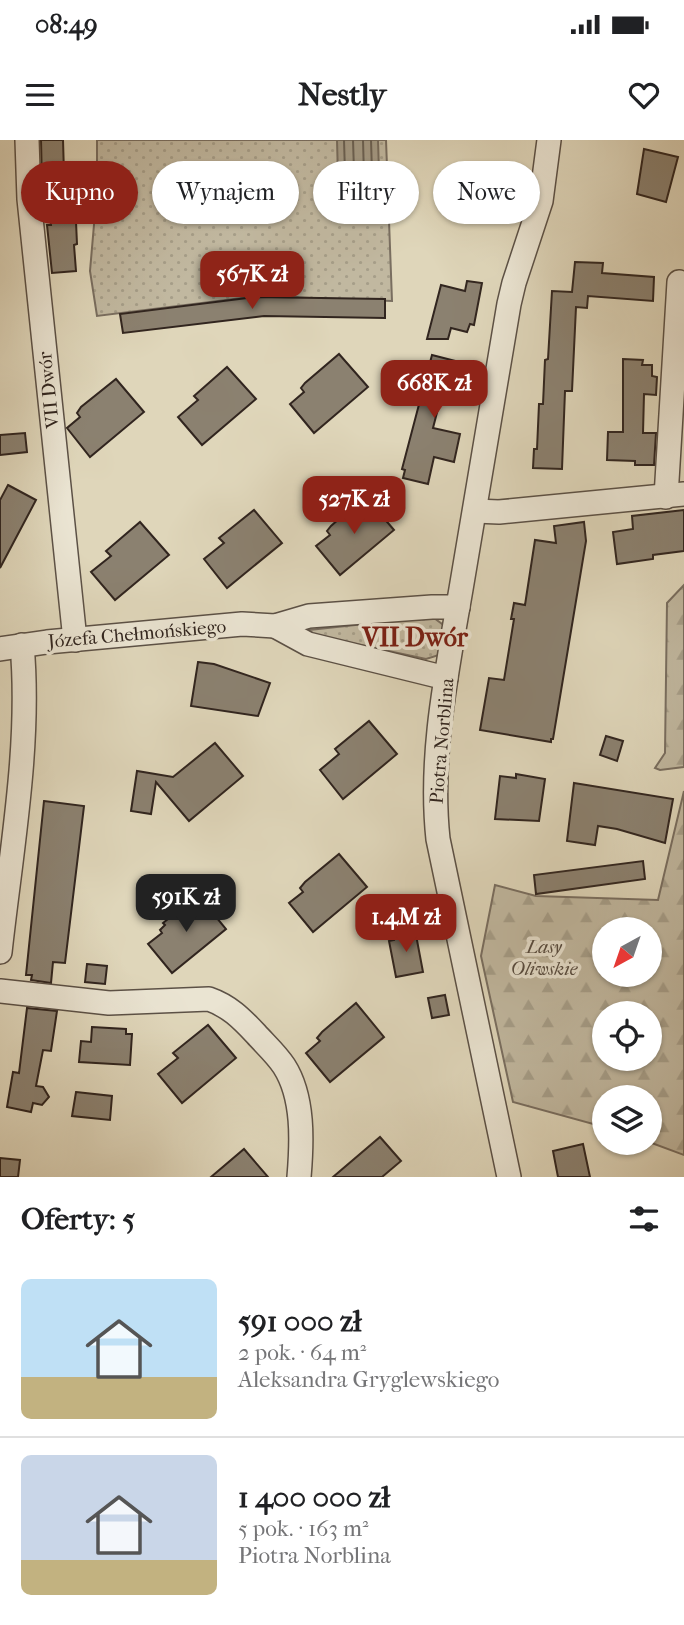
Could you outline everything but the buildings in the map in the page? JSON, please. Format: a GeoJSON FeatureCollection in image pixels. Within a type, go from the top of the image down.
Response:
{"type":"FeatureCollection","features":[{"type":"Feature","properties":{"kind":"street","name":"VII Dwór"},"geometry":{"type":"LineString","coordinates":[[27,140],[29,199],[75,640]]}},
{"type":"Feature","properties":{"kind":"street","name":"Piotra Norblina"},"geometry":{"type":"LineString","coordinates":[[509,1177],[460,951],[435,813],[435,781],[446,678],[509,304],[541,201],[549,140]]}},
{"type":"Feature","properties":{"kind":"street"},"geometry":{"type":"LineString","coordinates":[[475,511],[499,512],[675,496],[679,282]]}},
{"type":"Feature","properties":{"kind":"street","name":"Józefa Chełmońskiego"},"geometry":{"type":"LineString","coordinates":[[11,647],[242,624],[275,626],[309,616],[458,607]]}},
{"type":"Feature","properties":{"kind":"street","name":"Józefa Chełmońskiego"},"geometry":{"type":"LineString","coordinates":[[275,626],[308,644],[446,678]]}},
{"type":"Feature","properties":{"kind":"street"},"geometry":{"type":"LineString","coordinates":[[0,951],[21,767],[25,675],[11,647]]}},
{"type":"Feature","properties":{"kind":"street"},"geometry":{"type":"LineString","coordinates":[[0,991],[108,1003],[209,999],[221,1003],[235,1012],[257,1035],[284,1066],[292,1081],[301,1126],[299,1177]]}},
{"type":"Feature","properties":{"kind":"green space"},"geometry":{"type":"Polygon","coordinates":[[[97,140],[386,140],[387,161],[313,161],[313,224],[389,224],[392,301],[258,296],[97,316],[90,271],[94,224],[138,224],[138,161],[97,161],[97,140]]]}},
{"type":"Feature","properties":{"kind":"green space"},"geometry":{"type":"Polygon","coordinates":[[[684,585],[684,767],[660,770],[655,768],[665,753],[667,603],[684,585]]]}},
{"type":"Feature","properties":{"kind":"green space"},"geometry":{"type":"Polygon","coordinates":[[[434,618],[446,627],[439,655],[426,659],[309,634],[309,630],[434,618]]]}},
{"type":"Feature","properties":{"kind":"green space","name":"Lasy Oliwskie"},"geometry":{"type":"Polygon","coordinates":[[[684,791],[684,1155],[662,1147],[662,1085],[592,1085],[592,1124],[513,1102],[481,956],[495,885],[536,896],[658,900],[684,791]]]}},
{"type":"Feature","properties":{"kind":"water"},"geometry":{"type":"Polygon","coordinates":[[[337,140],[378,140],[379,161],[338,161],[337,140]]]}},
{"type":"Feature","properties":{"kind":"district","name":"VII Dwór"},"geometry":{"type":"Point","coordinates":[415,637]}}]}
